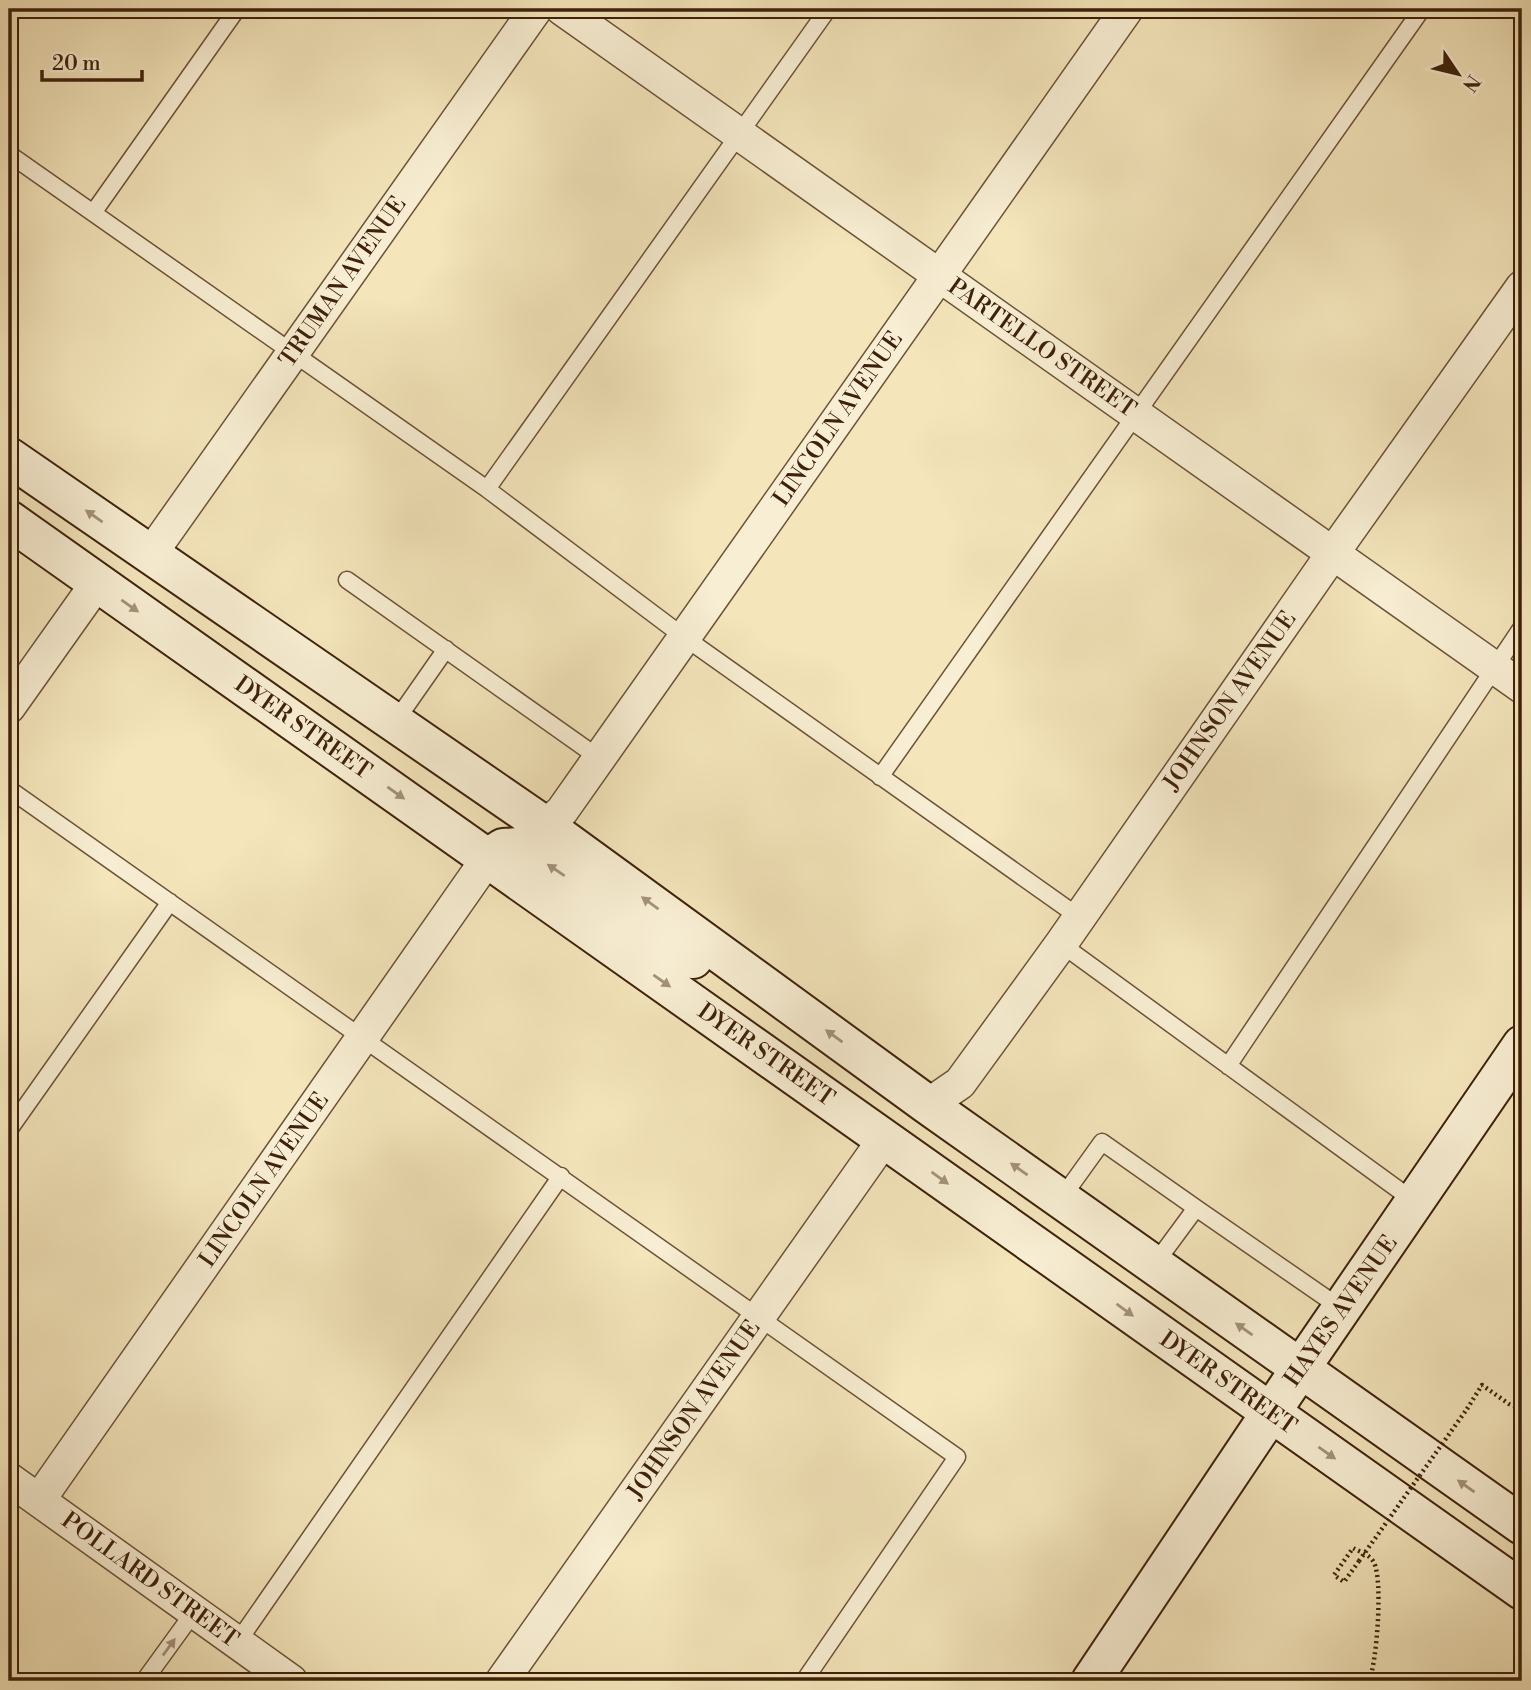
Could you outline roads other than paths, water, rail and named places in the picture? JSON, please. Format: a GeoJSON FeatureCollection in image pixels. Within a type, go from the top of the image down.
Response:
{"type":"FeatureCollection","features":[{"type":"Feature","properties":{"kind":"main road"},"geometry":{"type":"LineString","coordinates":[[9,457],[545,826],[929,1105],[1522,1525]]}},
{"type":"Feature","properties":{"kind":"main road","name":"DYER STREET"},"geometry":{"type":"LineString","coordinates":[[9,520],[1522,1590]]}},
{"type":"Feature","properties":{"kind":"main road"},"geometry":{"type":"LineString","coordinates":[[54,552],[91,547],[134,578],[150,555]]}},
{"type":"Feature","properties":{"kind":"main road"},"geometry":{"type":"LineString","coordinates":[[488,859],[503,848],[519,848],[554,868],[641,931],[719,973],[764,986]]}},
{"type":"Feature","properties":{"kind":"main road","name":"HAYES AVENUE"},"geometry":{"type":"LineString","coordinates":[[1091,1681],[1522,1045]]}},
{"type":"Feature","properties":{"kind":"street","name":"TRUMAN AVENUE"},"geometry":{"type":"LineString","coordinates":[[150,555],[536,9]]}},
{"type":"Feature","properties":{"kind":"street","name":"PARTELLO STREET"},"geometry":{"type":"LineString","coordinates":[[562,9],[1522,687]]}},
{"type":"Feature","properties":{"kind":"street","name":"LINCOLN AVENUE"},"geometry":{"type":"LineString","coordinates":[[545,826],[562,811],[1127,9]]}},
{"type":"Feature","properties":{"kind":"street","name":"JOHNSON AVENUE"},"geometry":{"type":"LineString","coordinates":[[929,1105],[960,1083],[1061,944],[1522,287]]}},
{"type":"Feature","properties":{"kind":"street"},"geometry":{"type":"LineString","coordinates":[[9,707],[97,583]]}},
{"type":"Feature","properties":{"kind":"street","name":"LINCOLN AVENUE"},"geometry":{"type":"LineString","coordinates":[[39,1500],[488,859]]}},
{"type":"Feature","properties":{"kind":"street","name":"JOHNSON AVENUE"},"geometry":{"type":"LineString","coordinates":[[502,1681],[885,1139]]}},
{"type":"Feature","properties":{"kind":"street","name":"POLLARD STREET"},"geometry":{"type":"LineString","coordinates":[[9,1479],[291,1681]]}},
{"type":"Feature","properties":{"kind":"lane"},"geometry":{"type":"LineString","coordinates":[[93,213],[237,9]]}},
{"type":"Feature","properties":{"kind":"lane"},"geometry":{"type":"LineString","coordinates":[[487,489],[828,9]]}},
{"type":"Feature","properties":{"kind":"lane"},"geometry":{"type":"LineString","coordinates":[[880,776],[1422,9]]}},
{"type":"Feature","properties":{"kind":"lane"},"geometry":{"type":"LineString","coordinates":[[9,154],[487,489],[684,637],[1079,917]]}},
{"type":"Feature","properties":{"kind":"lane"},"geometry":{"type":"LineString","coordinates":[[347,580],[599,758]]}},
{"type":"Feature","properties":{"kind":"lane"},"geometry":{"type":"LineString","coordinates":[[1228,1066],[1522,627]]}},
{"type":"Feature","properties":{"kind":"lane"},"geometry":{"type":"LineString","coordinates":[[395,723],[446,649]]}},
{"type":"Feature","properties":{"kind":"lane"},"geometry":{"type":"LineString","coordinates":[[9,789],[957,1457],[804,1681]]}},
{"type":"Feature","properties":{"kind":"lane"},"geometry":{"type":"LineString","coordinates":[[9,1130],[170,902]]}},
{"type":"Feature","properties":{"kind":"lane"},"geometry":{"type":"LineString","coordinates":[[1061,944],[1416,1203]]}},
{"type":"Feature","properties":{"kind":"lane"},"geometry":{"type":"LineString","coordinates":[[1061,1199],[1102,1142],[1342,1309]]}},
{"type":"Feature","properties":{"kind":"lane"},"geometry":{"type":"LineString","coordinates":[[237,1643],[561,1177]]}},
{"type":"Feature","properties":{"kind":"lane"},"geometry":{"type":"LineString","coordinates":[[1154,1265],[1196,1208]]}},
{"type":"Feature","properties":{"kind":"lane"},"geometry":{"type":"LineString","coordinates":[[144,1681],[194,1612]]}}]}
